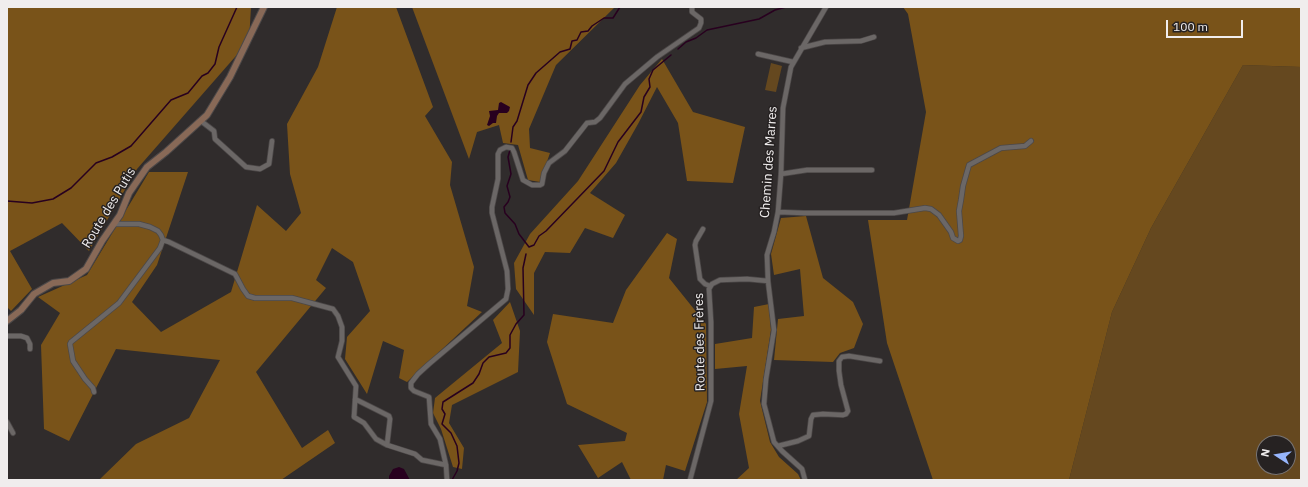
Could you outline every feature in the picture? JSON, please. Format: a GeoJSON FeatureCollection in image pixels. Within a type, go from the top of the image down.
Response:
{"type":"FeatureCollection","features":[{"type":"Feature","properties":{"kind":"street","name":"Route des Putis"},"geometry":{"type":"LineString","coordinates":[[7,320],[21,310],[34,294],[53,283],[70,281],[86,269],[102,241],[120,215],[129,194],[147,167],[207,115],[230,77],[264,7]]}},
{"type":"Feature","properties":{"kind":"street"},"geometry":{"type":"LineString","coordinates":[[447,480],[446,465],[440,439],[431,424],[429,397],[411,388],[411,383],[429,364],[506,299],[508,290],[507,271],[492,213],[498,174],[498,154],[500,150],[502,148],[512,148],[524,180],[532,185],[542,184],[544,173],[549,163],[565,151],[587,123],[595,122],[600,118],[625,84],[657,58],[699,28],[701,19],[692,12],[692,7]]}},
{"type":"Feature","properties":{"kind":"street","name":"Chemin des Marres"},"geometry":{"type":"LineString","coordinates":[[805,480],[802,469],[774,442],[764,404],[766,379],[774,330],[768,281],[767,255],[778,212],[783,108],[787,81],[793,62],[826,7]]}},
{"type":"Feature","properties":{"kind":"street"},"geometry":{"type":"LineString","coordinates":[[801,48],[825,42],[861,41],[874,37]]}},
{"type":"Feature","properties":{"kind":"street"},"geometry":{"type":"LineString","coordinates":[[758,54],[793,62]]}},
{"type":"Feature","properties":{"kind":"street"},"geometry":{"type":"LineString","coordinates":[[201,121],[214,131],[215,139],[246,167],[260,169],[269,164],[272,141]]}},
{"type":"Feature","properties":{"kind":"street"},"geometry":{"type":"LineString","coordinates":[[778,212],[894,213],[925,208],[931,209],[939,215],[951,232],[953,238],[958,241],[960,240],[961,236],[959,210],[960,200],[970,165],[1001,148],[1025,146],[1032,141]]}},
{"type":"Feature","properties":{"kind":"street"},"geometry":{"type":"LineString","coordinates":[[781,174],[807,170],[872,170]]}},
{"type":"Feature","properties":{"kind":"street"},"geometry":{"type":"LineString","coordinates":[[94,392],[93,388],[73,361],[70,344],[119,303],[160,248],[163,240],[162,235],[158,231],[150,227],[139,224],[114,224]]}},
{"type":"Feature","properties":{"kind":"street"},"geometry":{"type":"LineString","coordinates":[[703,229],[696,241],[695,246],[700,279],[705,284],[710,286]]}},
{"type":"Feature","properties":{"kind":"street"},"geometry":{"type":"LineString","coordinates":[[163,240],[235,274],[248,296],[261,298],[292,298],[332,309],[338,316],[342,327],[342,341],[338,357],[356,386],[354,399],[356,406],[354,417],[364,423],[376,439],[387,445],[415,454],[422,460],[446,465]]}},
{"type":"Feature","properties":{"kind":"street","name":"Route des Frères"},"geometry":{"type":"LineString","coordinates":[[690,480],[711,401],[710,286],[720,280],[746,279],[768,281]]}},
{"type":"Feature","properties":{"kind":"street"},"geometry":{"type":"LineString","coordinates":[[7,336],[21,336],[27,338],[30,349]]}},
{"type":"Feature","properties":{"kind":"street"},"geometry":{"type":"LineString","coordinates":[[778,446],[798,441],[809,436],[811,419],[813,415],[846,414],[848,411],[839,371],[839,361],[842,357],[849,356],[880,361]]}},
{"type":"Feature","properties":{"kind":"street"},"geometry":{"type":"LineString","coordinates":[[354,399],[389,416],[390,419],[387,445]]}},
{"type":"Feature","properties":{"kind":"street"},"geometry":{"type":"LineString","coordinates":[[7,422],[13,433]]}},
{"type":"Feature","properties":{"kind":"shaded area"},"geometry":{"type":"Polygon","coordinates":[[[7,7],[251,7],[249,41],[137,169],[89,251],[62,223],[10,251],[32,289],[11,311],[7,307],[7,7]]]}},
{"type":"Feature","properties":{"kind":"shaded area"},"geometry":{"type":"Polygon","coordinates":[[[337,7],[396,7],[433,107],[425,116],[452,162],[450,185],[474,267],[467,306],[482,312],[407,382],[399,378],[404,350],[383,341],[367,394],[345,359],[347,337],[370,311],[353,262],[332,248],[316,280],[326,288],[256,372],[302,448],[328,430],[335,443],[281,480],[99,480],[136,444],[189,418],[220,360],[116,349],[69,441],[44,429],[41,345],[60,313],[38,297],[87,275],[149,172],[188,172],[157,265],[132,302],[161,332],[231,292],[257,205],[286,231],[301,213],[290,174],[287,124],[318,67],[337,7]]]}},
{"type":"Feature","properties":{"kind":"shaded area"},"geometry":{"type":"Polygon","coordinates":[[[412,7],[615,7],[556,65],[529,129],[530,148],[550,153],[540,182],[528,180],[518,145],[503,143],[499,125],[477,132],[469,159],[412,7]]]}},
{"type":"Feature","properties":{"kind":"shaded area"},"geometry":{"type":"Polygon","coordinates":[[[903,7],[1301,7],[1301,67],[1243,65],[1151,228],[1112,312],[1069,480],[933,480],[887,343],[868,220],[907,220],[926,112],[908,14],[903,7]]]}},
{"type":"Feature","properties":{"kind":"shaded area"},"geometry":{"type":"Polygon","coordinates":[[[662,59],[693,112],[745,127],[733,183],[687,181],[678,123],[657,87],[616,163],[590,193],[625,215],[613,238],[585,228],[570,253],[545,252],[534,273],[534,315],[516,289],[514,263],[530,234],[578,181],[640,85],[662,59]]]}},
{"type":"Feature","properties":{"kind":"shaded area"},"geometry":{"type":"Polygon","coordinates":[[[771,63],[782,66],[776,92],[765,90],[771,63]]]}},
{"type":"Feature","properties":{"kind":"shaded area"},"geometry":{"type":"Polygon","coordinates":[[[1243,65],[1301,67],[1301,480],[1069,480],[1112,312],[1151,228],[1243,65]]]}},
{"type":"Feature","properties":{"kind":"shaded area"},"geometry":{"type":"Polygon","coordinates":[[[501,102],[510,107],[509,111],[507,113],[499,113],[496,123],[489,126],[487,125],[490,116],[489,111],[498,110],[499,103],[501,102]]]}},
{"type":"Feature","properties":{"kind":"shaded area"},"geometry":{"type":"Polygon","coordinates":[[[806,216],[823,278],[853,302],[863,324],[854,348],[840,353],[833,362],[774,360],[778,319],[804,316],[800,269],[774,275],[771,254],[781,218],[806,216]]]}},
{"type":"Feature","properties":{"kind":"shaded area"},"geometry":{"type":"Polygon","coordinates":[[[667,233],[677,239],[669,278],[706,324],[707,402],[685,471],[666,465],[663,480],[631,480],[622,462],[598,478],[578,445],[625,441],[627,433],[567,404],[547,342],[553,314],[613,323],[626,290],[667,233]]]}},
{"type":"Feature","properties":{"kind":"shaded area"},"geometry":{"type":"Polygon","coordinates":[[[510,302],[520,331],[518,372],[452,405],[449,423],[464,448],[462,469],[453,467],[441,429],[433,413],[435,398],[502,343],[493,320],[510,302]]]}},
{"type":"Feature","properties":{"kind":"shaded area"},"geometry":{"type":"Polygon","coordinates":[[[769,304],[771,330],[760,401],[770,442],[779,457],[798,474],[801,480],[736,480],[749,468],[739,414],[747,366],[715,369],[715,344],[752,338],[754,307],[769,304]]]}},
{"type":"Feature","properties":{"kind":"shaded area"},"geometry":{"type":"Polygon","coordinates":[[[399,467],[404,469],[410,480],[389,480],[389,476],[393,469],[399,467]]]}},
{"type":"Feature","properties":{"kind":"waterway"},"geometry":{"type":"LineString","coordinates":[[7,201],[32,203],[53,199],[71,188],[96,163],[112,157],[131,146],[171,100],[188,93],[202,76],[208,73],[215,64],[219,47],[237,7]]}},
{"type":"Feature","properties":{"kind":"waterway"},"geometry":{"type":"LineString","coordinates":[[511,142],[513,127],[517,121],[528,85],[536,73],[560,52],[570,49],[572,41],[577,40],[581,32],[588,31],[592,26],[604,18],[613,18],[620,7]]}},
{"type":"Feature","properties":{"kind":"waterway"},"geometry":{"type":"LineString","coordinates":[[678,49],[686,42],[696,38],[707,30],[759,19],[775,10],[786,7]]}},
{"type":"Feature","properties":{"kind":"waterway"},"geometry":{"type":"LineString","coordinates":[[510,150],[508,157],[511,174],[507,186],[510,197],[504,207],[505,213],[515,224],[519,234],[529,247],[534,245],[539,236],[546,231],[604,171],[618,142],[641,112],[644,97],[650,87],[649,79],[653,70],[671,55]]}},
{"type":"Feature","properties":{"kind":"waterway"},"geometry":{"type":"LineString","coordinates":[[452,480],[459,463],[457,446],[451,433],[442,424],[445,414],[442,409],[443,402],[473,383],[479,374],[483,363],[489,357],[506,353],[510,348],[510,335],[516,324],[524,315],[523,268],[526,254]]}}]}
